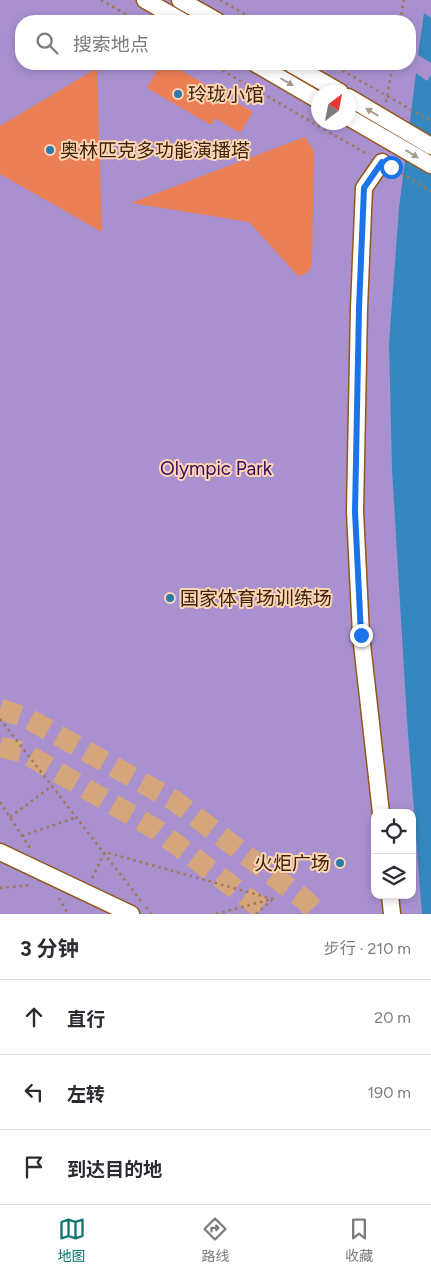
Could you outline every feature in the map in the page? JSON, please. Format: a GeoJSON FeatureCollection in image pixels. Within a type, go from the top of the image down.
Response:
{"type":"FeatureCollection","features":[{"type":"Feature","properties":{"kind":"street"},"geometry":{"type":"LineString","coordinates":[[145,0],[171,15]]}},
{"type":"Feature","properties":{"kind":"street"},"geometry":{"type":"LineString","coordinates":[[180,0],[206,15]]}},
{"type":"Feature","properties":{"kind":"street"},"geometry":{"type":"LineString","coordinates":[[266,70],[311,96]]}},
{"type":"Feature","properties":{"kind":"street"},"geometry":{"type":"LineString","coordinates":[[301,70],[328,85]]}},
{"type":"Feature","properties":{"kind":"street"},"geometry":{"type":"LineString","coordinates":[[356,102],[431,146]]}},
{"type":"Feature","properties":{"kind":"street"},"geometry":{"type":"LineString","coordinates":[[356,122],[431,165]]}},
{"type":"Feature","properties":{"kind":"street"},"geometry":{"type":"LineString","coordinates":[[381,809],[361,635],[355,512],[359,308],[364,188],[387,165]]}},
{"type":"Feature","properties":{"kind":"street"},"geometry":{"type":"LineString","coordinates":[[0,852],[132,914]]}},
{"type":"Feature","properties":{"kind":"street"},"geometry":{"type":"LineString","coordinates":[[390,899],[392,914]]}},
{"type":"Feature","properties":{"kind":"path"},"geometry":{"type":"LineString","coordinates":[[101,0],[127,15]]}},
{"type":"Feature","properties":{"kind":"path"},"geometry":{"type":"LineString","coordinates":[[220,0],[246,15]]}},
{"type":"Feature","properties":{"kind":"path"},"geometry":{"type":"LineString","coordinates":[[401,15],[404,0]]}},
{"type":"Feature","properties":{"kind":"path"},"geometry":{"type":"LineString","coordinates":[[221,70],[431,191]]}},
{"type":"Feature","properties":{"kind":"path"},"geometry":{"type":"LineString","coordinates":[[341,70],[431,121]]}},
{"type":"Feature","properties":{"kind":"path"},"geometry":{"type":"LineString","coordinates":[[0,719],[105,852],[151,914]]}},
{"type":"Feature","properties":{"kind":"path"},"geometry":{"type":"LineString","coordinates":[[10,817],[52,786]]}},
{"type":"Feature","properties":{"kind":"path"},"geometry":{"type":"LineString","coordinates":[[22,836],[77,817]]}},
{"type":"Feature","properties":{"kind":"path"},"geometry":{"type":"LineString","coordinates":[[84,892],[105,852]]}},
{"type":"Feature","properties":{"kind":"path"},"geometry":{"type":"LineString","coordinates":[[105,852],[273,899]]}},
{"type":"Feature","properties":{"kind":"path"},"geometry":{"type":"LineString","coordinates":[[0,888],[35,884],[46,874]]}},
{"type":"Feature","properties":{"kind":"path"},"geometry":{"type":"LineString","coordinates":[[216,914],[273,899]]}},
{"type":"Feature","properties":{"kind":"path"},"geometry":{"type":"LineString","coordinates":[[256,914],[273,899]]}},
{"type":"Feature","properties":{"kind":"green space","name":"Olympic Park"},"geometry":{"type":"Polygon","coordinates":[[[0,0],[431,0],[431,914],[0,914],[0,0]]]}},
{"type":"Feature","properties":{"kind":"water"},"geometry":{"type":"Polygon","coordinates":[[[424,13],[431,18],[431,63],[418,55],[424,13]]]}},
{"type":"Feature","properties":{"kind":"water"},"geometry":{"type":"Polygon","coordinates":[[[416,73],[427,81],[431,75],[431,914],[422,914],[416,836],[416,809],[414,809],[407,720],[392,469],[389,343],[399,208],[416,73]]]}},
{"type":"Feature","properties":{"kind":"building","name":"奥林匹克多功能演播塔"},"geometry":{"type":"Polygon","coordinates":[[[94,70],[97,70],[102,232],[0,174],[0,126],[94,70]]]}},
{"type":"Feature","properties":{"kind":"building"},"geometry":{"type":"Polygon","coordinates":[[[158,70],[180,70],[253,112],[240,133],[215,118],[211,125],[147,88],[158,70]]]}},
{"type":"Feature","properties":{"kind":"building"},"geometry":{"type":"Polygon","coordinates":[[[305,137],[314,151],[312,265],[307,273],[298,276],[249,222],[131,203],[305,137]]]}},
{"type":"Feature","properties":{"kind":"tunnel"},"geometry":{"type":"LineString","coordinates":[[0,709],[27,718],[175,801],[305,900],[318,914]]}},
{"type":"Feature","properties":{"kind":"tunnel"},"geometry":{"type":"LineString","coordinates":[[0,747],[23,752],[157,830],[269,914]]}},
{"type":"Feature","properties":{"kind":"place","name":"玲珑小馆"},"geometry":{"type":"Point","coordinates":[178,94]}},
{"type":"Feature","properties":{"kind":"place","name":"奥林匹克多功能演播塔"},"geometry":{"type":"Point","coordinates":[50,150]}},
{"type":"Feature","properties":{"kind":"place","name":"国家体育场训练场"},"geometry":{"type":"Point","coordinates":[170,598]}},
{"type":"Feature","properties":{"kind":"place","name":"火炬广场"},"geometry":{"type":"Point","coordinates":[340,863]}},
{"type":"Feature","properties":{"kind":"route"},"geometry":{"type":"LineString","coordinates":[[361,635],[355,512],[359,308],[364,188],[382,162],[391,167]]}}]}
